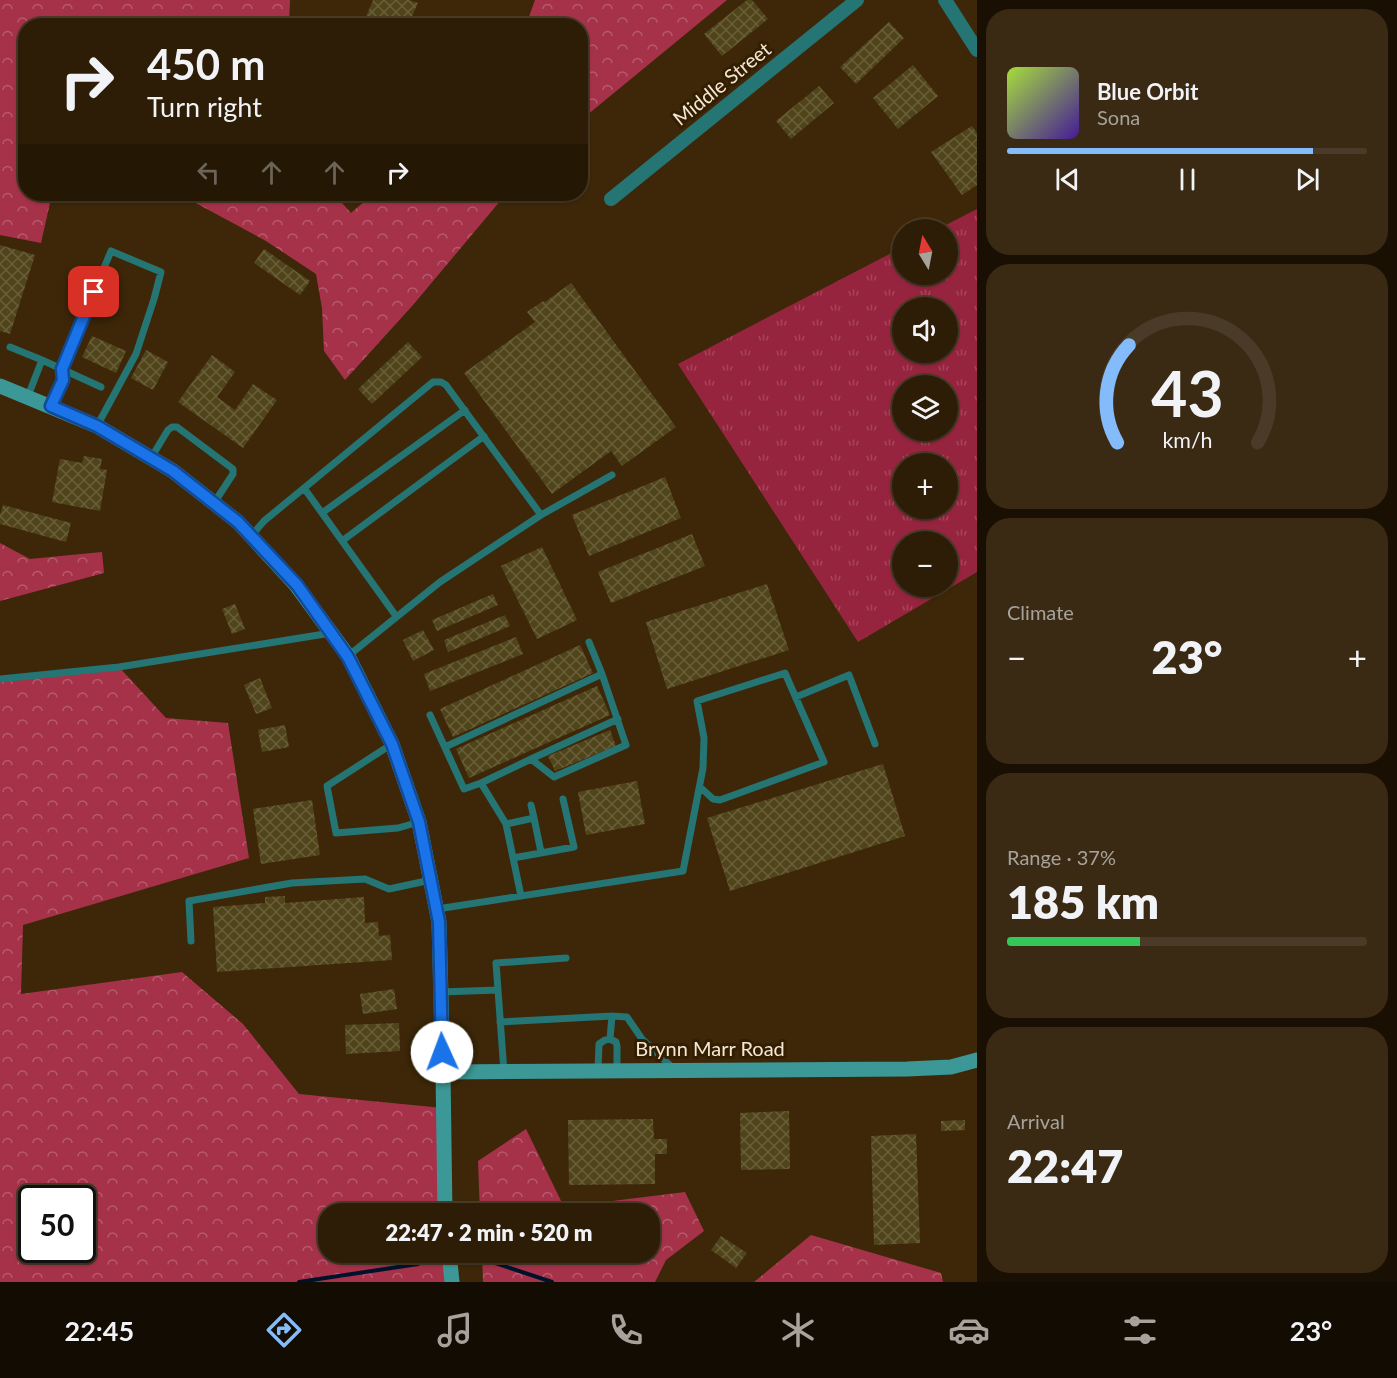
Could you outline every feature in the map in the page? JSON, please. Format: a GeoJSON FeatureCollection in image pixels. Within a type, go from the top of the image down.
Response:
{"type":"FeatureCollection","features":[{"type":"Feature","properties":{"kind":"main road"},"geometry":{"type":"LineString","coordinates":[[0,386],[97,426],[173,471],[238,522],[297,585],[348,657],[392,744],[419,822],[437,909],[445,1203]]}},
{"type":"Feature","properties":{"kind":"main road","name":"Brynn Marr Road"},"geometry":{"type":"LineString","coordinates":[[443,1072],[907,1069],[951,1067],[977,1060]]}},
{"type":"Feature","properties":{"kind":"main road"},"geometry":{"type":"LineString","coordinates":[[450,1263],[452,1282]]}},
{"type":"Feature","properties":{"kind":"street","name":"Middle Street"},"geometry":{"type":"LineString","coordinates":[[611,199],[857,0]]}},
{"type":"Feature","properties":{"kind":"street"},"geometry":{"type":"LineString","coordinates":[[945,0],[977,50]]}},
{"type":"Feature","properties":{"kind":"lane"},"geometry":{"type":"LineString","coordinates":[[51,406],[63,380],[62,369],[111,251],[161,272],[136,354],[97,426]]}},
{"type":"Feature","properties":{"kind":"lane"},"geometry":{"type":"LineString","coordinates":[[10,347],[101,387]]}},
{"type":"Feature","properties":{"kind":"lane"},"geometry":{"type":"LineString","coordinates":[[28,396],[42,360]]}},
{"type":"Feature","properties":{"kind":"lane"},"geometry":{"type":"LineString","coordinates":[[251,536],[264,521],[433,382],[446,385],[541,515]]}},
{"type":"Feature","properties":{"kind":"lane"},"geometry":{"type":"LineString","coordinates":[[322,513],[465,410]]}},
{"type":"Feature","properties":{"kind":"lane"},"geometry":{"type":"LineString","coordinates":[[151,458],[168,430],[177,427],[233,469],[233,474],[214,503]]}},
{"type":"Feature","properties":{"kind":"lane"},"geometry":{"type":"LineString","coordinates":[[342,541],[484,436]]}},
{"type":"Feature","properties":{"kind":"lane"},"geometry":{"type":"LineString","coordinates":[[348,657],[440,582],[541,515],[612,475]]}},
{"type":"Feature","properties":{"kind":"lane"},"geometry":{"type":"LineString","coordinates":[[304,488],[396,616]]}},
{"type":"Feature","properties":{"kind":"lane"},"geometry":{"type":"LineString","coordinates":[[0,679],[118,667],[331,633]]}},
{"type":"Feature","properties":{"kind":"lane"},"geometry":{"type":"LineString","coordinates":[[531,759],[554,777],[626,745],[589,642]]}},
{"type":"Feature","properties":{"kind":"lane"},"geometry":{"type":"LineString","coordinates":[[437,909],[683,871],[699,788],[703,768],[704,738],[697,701],[784,673],[824,762],[720,800],[713,799],[699,788]]}},
{"type":"Feature","properties":{"kind":"lane"},"geometry":{"type":"LineString","coordinates":[[445,747],[602,674]]}},
{"type":"Feature","properties":{"kind":"lane"},"geometry":{"type":"LineString","coordinates":[[796,697],[849,675],[875,744]]}},
{"type":"Feature","properties":{"kind":"lane"},"geometry":{"type":"LineString","coordinates":[[430,715],[464,789],[618,719]]}},
{"type":"Feature","properties":{"kind":"lane"},"geometry":{"type":"LineString","coordinates":[[392,744],[327,786],[336,833],[398,828],[419,822]]}},
{"type":"Feature","properties":{"kind":"lane"},"geometry":{"type":"LineString","coordinates":[[481,783],[506,824],[521,896]]}},
{"type":"Feature","properties":{"kind":"lane"},"geometry":{"type":"LineString","coordinates":[[513,858],[574,847],[563,799]]}},
{"type":"Feature","properties":{"kind":"lane"},"geometry":{"type":"LineString","coordinates":[[531,806],[541,852]]}},
{"type":"Feature","properties":{"kind":"lane"},"geometry":{"type":"LineString","coordinates":[[506,824],[534,818]]}},
{"type":"Feature","properties":{"kind":"lane"},"geometry":{"type":"LineString","coordinates":[[191,941],[189,900],[292,883],[365,879],[389,889],[431,880]]}},
{"type":"Feature","properties":{"kind":"lane"},"geometry":{"type":"LineString","coordinates":[[504,1071],[496,963],[566,958]]}},
{"type":"Feature","properties":{"kind":"lane"},"geometry":{"type":"LineString","coordinates":[[441,992],[498,990]]}},
{"type":"Feature","properties":{"kind":"lane"},"geometry":{"type":"LineString","coordinates":[[610,1039],[612,1016]]}},
{"type":"Feature","properties":{"kind":"lane"},"geometry":{"type":"LineString","coordinates":[[500,1022],[627,1017],[642,1039],[675,1071]]}},
{"type":"Feature","properties":{"kind":"lane"},"geometry":{"type":"LineString","coordinates":[[598,1070],[599,1044],[610,1039],[616,1042],[617,1046],[617,1071]]}},
{"type":"Feature","properties":{"kind":"green space"},"geometry":{"type":"Polygon","coordinates":[[[0,0],[290,0],[289,18],[18,18],[18,201],[50,201],[41,243],[0,235],[0,0]]]}},
{"type":"Feature","properties":{"kind":"green space"},"geometry":{"type":"Polygon","coordinates":[[[535,0],[727,0],[588,114],[588,18],[529,18],[535,0]]]}},
{"type":"Feature","properties":{"kind":"green space"},"geometry":{"type":"Polygon","coordinates":[[[192,201],[340,201],[351,213],[365,201],[500,201],[413,305],[345,380],[324,351],[322,308],[316,274],[266,241],[192,201]]]}},
{"type":"Feature","properties":{"kind":"green space"},"geometry":{"type":"Polygon","coordinates":[[[977,209],[977,572],[958,583],[958,531],[892,531],[892,597],[934,597],[858,642],[678,364],[892,253],[892,285],[958,285],[958,219],[977,209]]]}},
{"type":"Feature","properties":{"kind":"green space"},"geometry":{"type":"Polygon","coordinates":[[[0,543],[30,559],[102,552],[104,573],[0,601],[0,543]]]}},
{"type":"Feature","properties":{"kind":"green space"},"geometry":{"type":"Polygon","coordinates":[[[119,667],[166,718],[228,723],[249,858],[23,925],[21,994],[182,972],[243,1024],[299,1094],[443,1108],[449,1203],[318,1203],[318,1263],[453,1263],[454,1282],[0,1282],[0,679],[119,667]]]}},
{"type":"Feature","properties":{"kind":"green space"},"geometry":{"type":"Polygon","coordinates":[[[526,1129],[562,1203],[480,1203],[478,1161],[526,1129]]]}},
{"type":"Feature","properties":{"kind":"green space"},"geometry":{"type":"Polygon","coordinates":[[[685,1192],[704,1231],[666,1260],[655,1282],[483,1282],[482,1263],[660,1263],[660,1203],[596,1203],[685,1192]]]}},
{"type":"Feature","properties":{"kind":"green space"},"geometry":{"type":"Polygon","coordinates":[[[811,1235],[941,1273],[943,1282],[754,1282],[811,1235]]]}},
{"type":"Feature","properties":{"kind":"building"},"geometry":{"type":"Polygon","coordinates":[[[373,0],[409,0],[418,3],[411,18],[365,18],[373,0]]]}},
{"type":"Feature","properties":{"kind":"building"},"geometry":{"type":"Polygon","coordinates":[[[747,0],[752,0],[768,19],[722,56],[704,34],[747,0]]]}},
{"type":"Feature","properties":{"kind":"building"},"geometry":{"type":"Polygon","coordinates":[[[889,22],[904,38],[856,84],[840,67],[889,22]]]}},
{"type":"Feature","properties":{"kind":"building"},"geometry":{"type":"Polygon","coordinates":[[[913,65],[938,96],[898,129],[873,98],[913,65]]]}},
{"type":"Feature","properties":{"kind":"building"},"geometry":{"type":"Polygon","coordinates":[[[819,86],[834,103],[791,139],[776,121],[819,86]]]}},
{"type":"Feature","properties":{"kind":"building"},"geometry":{"type":"Polygon","coordinates":[[[972,126],[977,133],[977,185],[962,195],[931,152],[972,126]]]}},
{"type":"Feature","properties":{"kind":"building"},"geometry":{"type":"Polygon","coordinates":[[[0,245],[35,255],[10,334],[0,331],[0,245]]]}},
{"type":"Feature","properties":{"kind":"building"},"geometry":{"type":"Polygon","coordinates":[[[264,249],[310,281],[300,295],[254,263],[264,249]]]}},
{"type":"Feature","properties":{"kind":"building"},"geometry":{"type":"Polygon","coordinates":[[[571,283],[676,427],[622,466],[611,451],[552,494],[464,373],[535,322],[527,312],[571,283]]]}},
{"type":"Feature","properties":{"kind":"building"},"geometry":{"type":"Polygon","coordinates":[[[92,336],[126,351],[116,373],[82,357],[92,336]]]}},
{"type":"Feature","properties":{"kind":"building"},"geometry":{"type":"Polygon","coordinates":[[[408,342],[422,357],[372,404],[358,389],[408,342]]]}},
{"type":"Feature","properties":{"kind":"building"},"geometry":{"type":"Polygon","coordinates":[[[146,350],[168,362],[153,390],[131,378],[146,350]]]}},
{"type":"Feature","properties":{"kind":"building"},"geometry":{"type":"Polygon","coordinates":[[[212,355],[235,372],[217,397],[235,410],[253,384],[277,400],[243,448],[178,402],[212,355]]]}},
{"type":"Feature","properties":{"kind":"building"},"geometry":{"type":"Polygon","coordinates":[[[84,456],[102,459],[100,469],[107,470],[100,511],[52,502],[60,459],[82,463],[84,456]]]}},
{"type":"Feature","properties":{"kind":"building"},"geometry":{"type":"Polygon","coordinates":[[[665,477],[681,518],[589,556],[572,515],[665,477]]]}},
{"type":"Feature","properties":{"kind":"building"},"geometry":{"type":"Polygon","coordinates":[[[3,505],[71,523],[66,542],[0,524],[3,505]]]}},
{"type":"Feature","properties":{"kind":"building"},"geometry":{"type":"Polygon","coordinates":[[[692,534],[705,566],[611,603],[598,572],[692,534]]]}},
{"type":"Feature","properties":{"kind":"building"},"geometry":{"type":"Polygon","coordinates":[[[542,547],[577,620],[537,639],[501,566],[542,547]]]}},
{"type":"Feature","properties":{"kind":"building"},"geometry":{"type":"Polygon","coordinates":[[[767,584],[789,650],[667,689],[646,622],[767,584]]]}},
{"type":"Feature","properties":{"kind":"building"},"geometry":{"type":"Polygon","coordinates":[[[493,594],[498,605],[437,631],[432,620],[493,594]]]}},
{"type":"Feature","properties":{"kind":"building"},"geometry":{"type":"Polygon","coordinates":[[[235,604],[245,629],[232,634],[222,609],[235,604]]]}},
{"type":"Feature","properties":{"kind":"building"},"geometry":{"type":"Polygon","coordinates":[[[505,615],[510,626],[448,652],[444,640],[505,615]]]}},
{"type":"Feature","properties":{"kind":"building"},"geometry":{"type":"Polygon","coordinates":[[[423,630],[434,650],[413,661],[403,640],[423,630]]]}},
{"type":"Feature","properties":{"kind":"building"},"geometry":{"type":"Polygon","coordinates":[[[516,637],[523,654],[430,691],[424,674],[516,637]]]}},
{"type":"Feature","properties":{"kind":"building"},"geometry":{"type":"Polygon","coordinates":[[[580,645],[593,673],[453,737],[440,709],[580,645]]]}},
{"type":"Feature","properties":{"kind":"building"},"geometry":{"type":"Polygon","coordinates":[[[260,678],[272,708],[256,714],[244,685],[260,678]]]}},
{"type":"Feature","properties":{"kind":"building"},"geometry":{"type":"Polygon","coordinates":[[[597,686],[610,715],[469,778],[456,749],[597,686]]]}},
{"type":"Feature","properties":{"kind":"building"},"geometry":{"type":"Polygon","coordinates":[[[285,725],[289,747],[262,752],[258,730],[285,725]]]}},
{"type":"Feature","properties":{"kind":"building"},"geometry":{"type":"Polygon","coordinates":[[[610,730],[616,746],[555,771],[548,756],[610,730]]]}},
{"type":"Feature","properties":{"kind":"building"},"geometry":{"type":"Polygon","coordinates":[[[883,764],[905,836],[730,891],[707,818],[883,764]]]}},
{"type":"Feature","properties":{"kind":"building"},"geometry":{"type":"Polygon","coordinates":[[[637,781],[645,824],[586,835],[578,792],[637,781]]]}},
{"type":"Feature","properties":{"kind":"building"},"geometry":{"type":"Polygon","coordinates":[[[312,800],[320,855],[261,864],[253,809],[312,800]]]}},
{"type":"Feature","properties":{"kind":"building"},"geometry":{"type":"Polygon","coordinates":[[[285,896],[285,903],[364,897],[365,923],[378,922],[379,936],[390,935],[392,960],[217,972],[213,907],[265,903],[265,897],[285,896]]]}},
{"type":"Feature","properties":{"kind":"building"},"geometry":{"type":"Polygon","coordinates":[[[394,989],[397,1009],[363,1014],[360,994],[394,989]]]}},
{"type":"Feature","properties":{"kind":"building"},"geometry":{"type":"Polygon","coordinates":[[[399,1023],[400,1051],[346,1054],[345,1025],[399,1023]]]}},
{"type":"Feature","properties":{"kind":"building"},"geometry":{"type":"Polygon","coordinates":[[[789,1111],[790,1169],[741,1170],[740,1113],[789,1111]]]}},
{"type":"Feature","properties":{"kind":"building"},"geometry":{"type":"Polygon","coordinates":[[[653,1119],[654,1139],[667,1139],[667,1154],[655,1154],[655,1184],[569,1185],[568,1120],[653,1119]]]}},
{"type":"Feature","properties":{"kind":"building"},"geometry":{"type":"Polygon","coordinates":[[[965,1120],[965,1130],[941,1131],[941,1121],[965,1120]]]}},
{"type":"Feature","properties":{"kind":"building"},"geometry":{"type":"Polygon","coordinates":[[[916,1134],[920,1243],[874,1245],[871,1136],[916,1134]]]}},
{"type":"Feature","properties":{"kind":"building"},"geometry":{"type":"Polygon","coordinates":[[[721,1236],[747,1253],[736,1268],[711,1250],[721,1236]]]}},
{"type":"Feature","properties":{"kind":"waterway"},"geometry":{"type":"LineString","coordinates":[[495,1263],[552,1282]]}},
{"type":"Feature","properties":{"kind":"waterway"},"geometry":{"type":"LineString","coordinates":[[299,1282],[418,1264]]}},
{"type":"Feature","properties":{"kind":"route"},"geometry":{"type":"LineString","coordinates":[[94,292],[62,369],[63,380],[51,406],[97,426],[173,471],[238,522],[297,585],[348,657],[392,744],[419,822],[439,922],[442,1052]]}}]}
